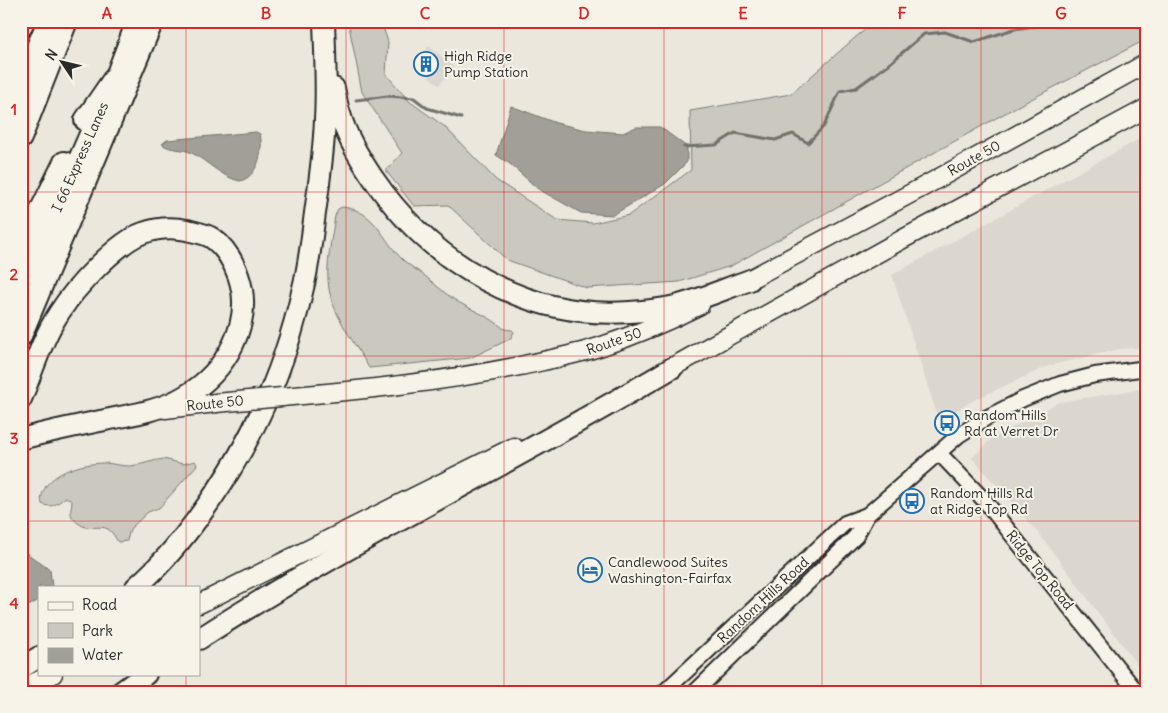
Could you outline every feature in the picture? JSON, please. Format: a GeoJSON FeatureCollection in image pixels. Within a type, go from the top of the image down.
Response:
{"type":"FeatureCollection","features":[{"type":"Feature","properties":{"kind":"highway"},"geometry":{"type":"LineString","coordinates":[[21,27],[24,21]]}},
{"type":"Feature","properties":{"kind":"highway"},"geometry":{"type":"LineString","coordinates":[[21,85],[48,21]]}},
{"type":"Feature","properties":{"kind":"highway"},"geometry":{"type":"LineString","coordinates":[[22,135],[68,21]]}},
{"type":"Feature","properties":{"kind":"highway","name":"I 66 Express Lanes"},"geometry":{"type":"LineString","coordinates":[[21,293],[137,21]]}},
{"type":"Feature","properties":{"kind":"highway"},"geometry":{"type":"LineString","coordinates":[[21,336],[153,21]]}},
{"type":"Feature","properties":{"kind":"highway"},"geometry":{"type":"LineString","coordinates":[[325,21],[331,72],[340,115],[365,167],[388,199],[425,239],[449,259],[475,276],[505,291],[537,302],[565,309],[592,312],[619,312],[672,307],[750,280]]}},
{"type":"Feature","properties":{"kind":"highway"},"geometry":{"type":"LineString","coordinates":[[137,586],[169,554],[198,519],[224,482],[257,421],[291,334],[304,288],[323,148],[326,98],[325,21]]}},
{"type":"Feature","properties":{"kind":"highway"},"geometry":{"type":"LineString","coordinates":[[21,250],[84,120],[116,74]]}},
{"type":"Feature","properties":{"kind":"highway"},"geometry":{"type":"LineString","coordinates":[[21,399],[50,328],[73,293],[99,266],[127,242],[141,234],[179,228],[196,232],[212,238],[224,249],[235,265],[243,302],[238,333],[232,349],[224,361],[198,388],[184,397],[142,413]]}},
{"type":"Feature","properties":{"kind":"highway"},"geometry":{"type":"LineString","coordinates":[[200,638],[312,570],[598,412],[672,368]]}},
{"type":"Feature","properties":{"kind":"highway","name":"Route 50"},"geometry":{"type":"LineString","coordinates":[[21,439],[142,413]]}},
{"type":"Feature","properties":{"kind":"highway"},"geometry":{"type":"LineString","coordinates":[[21,668],[38,658]]}},
{"type":"Feature","properties":{"kind":"highway"},"geometry":{"type":"LineString","coordinates":[[121,692],[143,676]]}},
{"type":"Feature","properties":{"kind":"main road","name":"Route 50"},"geometry":{"type":"LineString","coordinates":[[142,413],[216,403],[366,390],[444,380],[580,353],[616,341],[654,327],[750,280],[1147,63]]}},
{"type":"Feature","properties":{"kind":"main road"},"geometry":{"type":"LineString","coordinates":[[200,604],[672,368],[901,240],[1147,108]]}},
{"type":"Feature","properties":{"kind":"main road"},"geometry":{"type":"LineString","coordinates":[[21,690],[49,676]]}},
{"type":"Feature","properties":{"kind":"street","name":"Random Hills Road"},"geometry":{"type":"LineString","coordinates":[[664,692],[845,523],[866,515],[959,435],[1022,399],[1060,384],[1096,375],[1147,368]]}},
{"type":"Feature","properties":{"kind":"street","name":"Ridge Top Road"},"geometry":{"type":"LineString","coordinates":[[939,452],[985,501],[1137,692]]}},
{"type":"Feature","properties":{"kind":"street","name":"Random Hills Road"},"geometry":{"type":"LineString","coordinates":[[695,692],[856,536],[866,515]]}},
{"type":"Feature","properties":{"kind":"shaded area"},"geometry":{"type":"Polygon","coordinates":[[[429,46],[454,67],[439,85],[414,65],[429,46]]]}},
{"type":"Feature","properties":{"kind":"shaded area"},"geometry":{"type":"Polygon","coordinates":[[[1143,137],[1147,144],[1147,347],[1120,349],[1048,366],[972,401],[939,421],[892,275],[1143,137]]]}},
{"type":"Feature","properties":{"kind":"shaded area"},"geometry":{"type":"Polygon","coordinates":[[[1147,388],[1147,678],[1041,536],[972,458],[990,440],[1059,402],[1147,388]]]}},
{"type":"Feature","properties":{"kind":"green space"},"geometry":{"type":"Polygon","coordinates":[[[348,21],[381,21],[388,42],[386,74],[409,101],[445,127],[496,180],[557,220],[593,223],[629,215],[691,170],[690,111],[791,94],[857,36],[877,21],[1147,21],[1147,39],[1016,107],[731,266],[679,282],[587,288],[507,260],[448,205],[414,206],[386,171],[402,153],[362,92],[348,21]]]}},
{"type":"Feature","properties":{"kind":"green space"},"geometry":{"type":"Polygon","coordinates":[[[342,207],[354,209],[371,220],[403,260],[449,296],[504,329],[512,330],[514,332],[510,339],[470,358],[369,368],[340,320],[329,289],[328,262],[335,216],[338,209],[342,207]]]}},
{"type":"Feature","properties":{"kind":"green space"},"geometry":{"type":"Polygon","coordinates":[[[164,459],[183,464],[195,461],[197,465],[159,508],[148,512],[130,529],[127,541],[118,542],[113,533],[108,529],[82,526],[73,519],[71,514],[72,501],[66,497],[52,506],[42,504],[43,492],[51,480],[73,468],[98,463],[130,466],[164,459]]]}},
{"type":"Feature","properties":{"kind":"water"},"geometry":{"type":"Polygon","coordinates":[[[511,106],[556,123],[586,130],[623,133],[636,127],[660,127],[687,147],[687,162],[665,184],[613,215],[581,213],[538,189],[510,164],[496,155],[511,106]]]}},
{"type":"Feature","properties":{"kind":"water"},"geometry":{"type":"Polygon","coordinates":[[[256,132],[260,134],[261,140],[258,162],[251,174],[240,181],[221,173],[192,153],[169,148],[162,144],[167,140],[256,132]]]}},
{"type":"Feature","properties":{"kind":"water"},"geometry":{"type":"Polygon","coordinates":[[[21,549],[50,570],[52,586],[38,586],[38,601],[21,610],[21,549]]]}},
{"type":"Feature","properties":{"kind":"waterway"},"geometry":{"type":"LineString","coordinates":[[684,147],[716,145],[735,133],[775,140],[793,134],[808,143],[824,126],[840,91],[856,88],[889,64],[924,34],[945,32],[974,42],[1014,29],[1035,26],[1042,21]]}},
{"type":"Feature","properties":{"kind":"waterway"},"geometry":{"type":"LineString","coordinates":[[356,100],[388,96],[414,98],[427,108],[461,118]]}},
{"type":"Feature","properties":{"kind":"place","name":"High Ridge Pump Station"},"geometry":{"type":"Point","coordinates":[426,64]}},
{"type":"Feature","properties":{"kind":"place","name":"Random Hills Rd at Verret Dr"},"geometry":{"type":"Point","coordinates":[947,423]}},
{"type":"Feature","properties":{"kind":"place","name":"Random Hills Rd at Ridge Top Rd"},"geometry":{"type":"Point","coordinates":[912,501]}},
{"type":"Feature","properties":{"kind":"place","name":"Candlewood Suites Washington-Fairfax"},"geometry":{"type":"Point","coordinates":[590,570]}}]}
